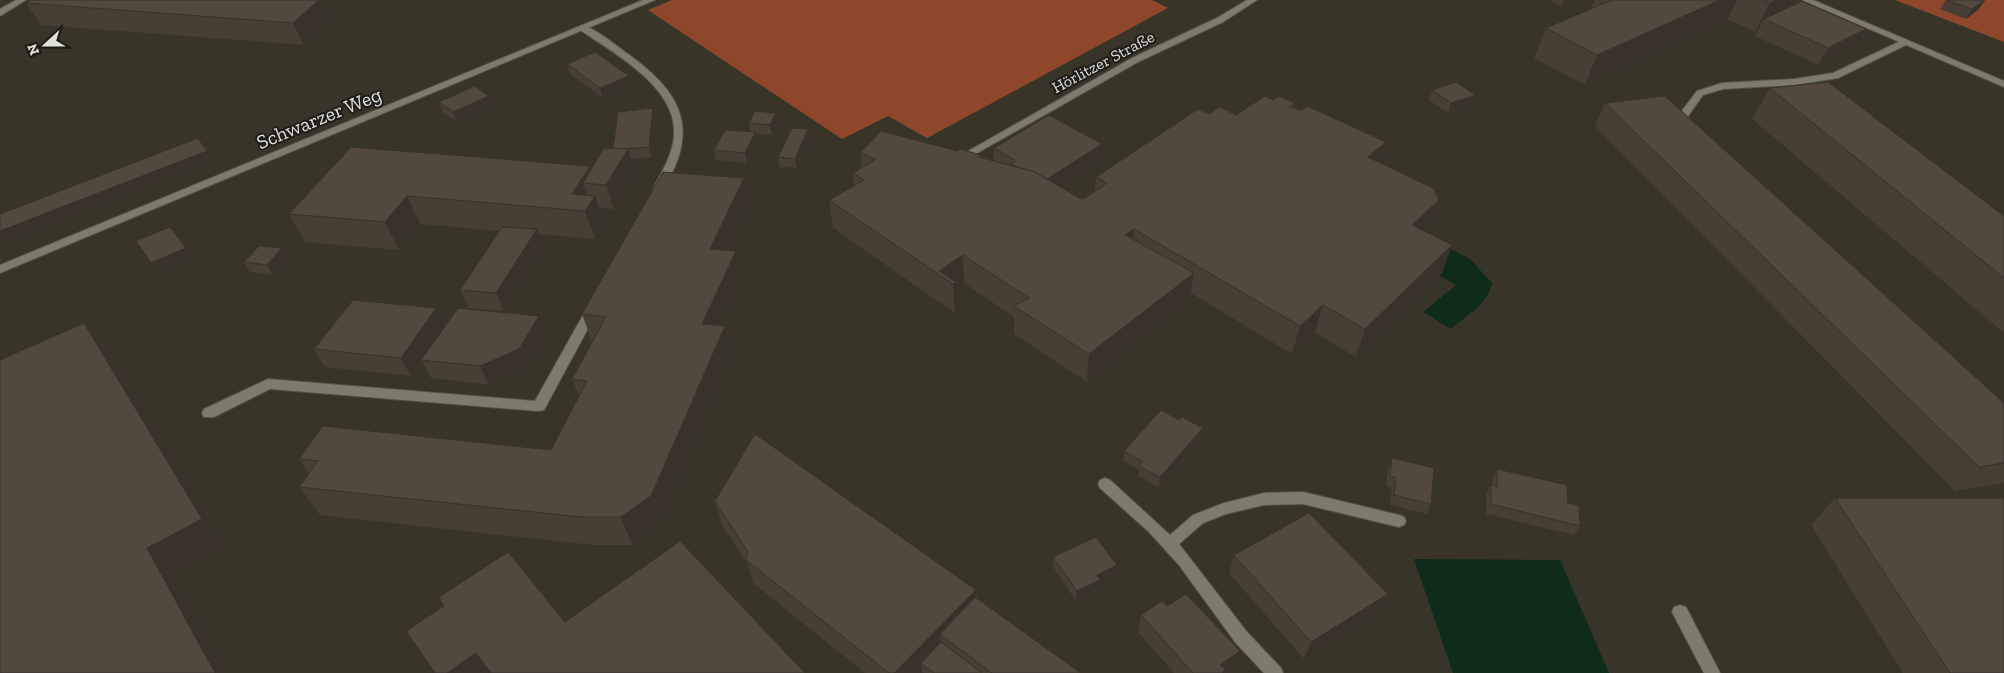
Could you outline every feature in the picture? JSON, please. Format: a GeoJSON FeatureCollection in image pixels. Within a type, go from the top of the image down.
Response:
{"type":"FeatureCollection","features":[{"type":"Feature","properties":{"kind":"street"},"geometry":{"type":"LineString","coordinates":[[0,13],[22,0]]}},
{"type":"Feature","properties":{"kind":"street","name":"Schwarzer Weg"},"geometry":{"type":"LineString","coordinates":[[0,269],[651,0]]}},
{"type":"Feature","properties":{"kind":"street","name":"Hörlitzer Straße"},"geometry":{"type":"LineString","coordinates":[[968,154],[1135,60],[1220,20],[1253,0]]}},
{"type":"Feature","properties":{"kind":"street"},"geometry":{"type":"LineString","coordinates":[[1806,0],[2004,84]]}},
{"type":"Feature","properties":{"kind":"street"},"geometry":{"type":"LineString","coordinates":[[583,28],[660,85],[675,109],[679,136],[668,170],[654,196]]}},
{"type":"Feature","properties":{"kind":"street"},"geometry":{"type":"LineString","coordinates":[[1692,140],[1683,116],[1700,93],[1722,86],[1794,82],[1835,76],[1905,42]]}},
{"type":"Feature","properties":{"kind":"street"},"geometry":{"type":"LineString","coordinates":[[1794,82],[1810,94]]}},
{"type":"Feature","properties":{"kind":"street"},"geometry":{"type":"LineString","coordinates":[[209,412],[268,384],[539,406],[601,292]]}},
{"type":"Feature","properties":{"kind":"street"},"geometry":{"type":"LineString","coordinates":[[1105,484],[1184,560],[1242,637],[1275,673]]}},
{"type":"Feature","properties":{"kind":"street"},"geometry":{"type":"LineString","coordinates":[[1169,544],[1198,519],[1224,509],[1264,499],[1303,498],[1399,521]]}},
{"type":"Feature","properties":{"kind":"street"},"geometry":{"type":"LineString","coordinates":[[1680,612],[1712,673]]}},
{"type":"Feature","properties":{"kind":"shaded area"},"geometry":{"type":"Polygon","coordinates":[[[672,0],[1152,0],[1168,8],[927,138],[888,116],[842,139],[648,10],[672,0]]]}},
{"type":"Feature","properties":{"kind":"shaded area"},"geometry":{"type":"Polygon","coordinates":[[[1895,0],[2004,0],[2004,42],[1895,0]]]}},
{"type":"Feature","properties":{"kind":"shaded area"},"geometry":{"type":"Polygon","coordinates":[[[1445,246],[1470,259],[1492,283],[1490,290],[1481,303],[1451,329],[1423,312],[1456,285],[1421,265],[1445,246]]]}},
{"type":"Feature","properties":{"kind":"shaded area"},"geometry":{"type":"Polygon","coordinates":[[[1414,559],[1560,560],[1609,673],[1453,673],[1414,559]]]}},
{"type":"Feature","properties":{"kind":"building"},"geometry":{"type":"Polygon","coordinates":[[[30,0],[319,0],[293,23],[26,3],[30,0]]]}},
{"type":"Feature","properties":{"kind":"building"},"geometry":{"type":"Polygon","coordinates":[[[1612,0],[1720,0],[1597,55],[1546,28],[1612,0]]]}},
{"type":"Feature","properties":{"kind":"building"},"geometry":{"type":"Polygon","coordinates":[[[1764,0],[1776,0],[1770,3],[1764,0]]]}},
{"type":"Feature","properties":{"kind":"building"},"geometry":{"type":"Polygon","coordinates":[[[1946,0],[1985,0],[1972,9],[1946,0]]]}},
{"type":"Feature","properties":{"kind":"building"},"geometry":{"type":"Polygon","coordinates":[[[1802,1],[1866,29],[1828,48],[1764,19],[1802,1]]]}},
{"type":"Feature","properties":{"kind":"building"},"geometry":{"type":"Polygon","coordinates":[[[595,52],[629,76],[600,88],[567,64],[595,52]]]}},
{"type":"Feature","properties":{"kind":"building"},"geometry":{"type":"Polygon","coordinates":[[[1456,82],[1476,95],[1451,103],[1432,90],[1456,82]]]}},
{"type":"Feature","properties":{"kind":"building"},"geometry":{"type":"Polygon","coordinates":[[[1828,82],[2004,216],[2004,278],[1770,88],[1828,82]]]}},
{"type":"Feature","properties":{"kind":"building"},"geometry":{"type":"Polygon","coordinates":[[[475,86],[489,96],[453,112],[439,102],[475,86]]]}},
{"type":"Feature","properties":{"kind":"building"},"geometry":{"type":"Polygon","coordinates":[[[1265,96],[1273,100],[1279,96],[1295,103],[1289,107],[1302,110],[1307,106],[1386,142],[1368,157],[1433,188],[1439,200],[1412,225],[1452,245],[1365,329],[1323,305],[1300,326],[1134,229],[1125,235],[1194,273],[1089,354],[1014,306],[1029,298],[963,255],[939,271],[956,282],[953,284],[829,200],[864,180],[853,173],[876,159],[860,153],[881,131],[958,151],[960,149],[981,155],[979,157],[1035,172],[1081,199],[1107,183],[1096,177],[1198,109],[1209,114],[1220,107],[1236,115],[1265,96]]]}},
{"type":"Feature","properties":{"kind":"building"},"geometry":{"type":"Polygon","coordinates":[[[1665,96],[2004,403],[2004,463],[1979,467],[1605,103],[1665,96]]]}},
{"type":"Feature","properties":{"kind":"building"},"geometry":{"type":"Polygon","coordinates":[[[653,108],[649,147],[613,148],[618,112],[653,108]]]}},
{"type":"Feature","properties":{"kind":"building"},"geometry":{"type":"Polygon","coordinates":[[[755,111],[776,113],[770,125],[749,123],[755,111]]]}},
{"type":"Feature","properties":{"kind":"building"},"geometry":{"type":"Polygon","coordinates":[[[1049,115],[1102,144],[1047,179],[1035,172],[1011,165],[1015,160],[994,148],[1049,115]]]}},
{"type":"Feature","properties":{"kind":"building"},"geometry":{"type":"Polygon","coordinates":[[[792,128],[808,129],[795,159],[778,157],[792,128]]]}},
{"type":"Feature","properties":{"kind":"building"},"geometry":{"type":"Polygon","coordinates":[[[725,130],[755,132],[745,153],[714,150],[725,130]]]}},
{"type":"Feature","properties":{"kind":"building"},"geometry":{"type":"Polygon","coordinates":[[[198,138],[207,151],[0,231],[0,214],[198,138]]]}},
{"type":"Feature","properties":{"kind":"building"},"geometry":{"type":"Polygon","coordinates":[[[351,147],[590,166],[572,194],[595,196],[585,211],[407,196],[385,222],[289,214],[351,147]]]}},
{"type":"Feature","properties":{"kind":"building"},"geometry":{"type":"Polygon","coordinates":[[[604,148],[628,149],[606,185],[583,183],[604,148]]]}},
{"type":"Feature","properties":{"kind":"building"},"geometry":{"type":"Polygon","coordinates":[[[663,172],[744,178],[710,249],[736,251],[702,324],[725,326],[651,496],[621,517],[581,517],[299,487],[318,461],[299,459],[323,426],[551,450],[587,381],[572,379],[606,317],[582,314],[663,172]]]}},
{"type":"Feature","properties":{"kind":"building"},"geometry":{"type":"Polygon","coordinates":[[[170,227],[186,248],[151,263],[136,241],[170,227]]]}},
{"type":"Feature","properties":{"kind":"building"},"geometry":{"type":"Polygon","coordinates":[[[502,227],[537,229],[496,293],[460,290],[502,227]]]}},
{"type":"Feature","properties":{"kind":"building"},"geometry":{"type":"Polygon","coordinates":[[[259,246],[282,248],[267,265],[244,262],[259,246]]]}},
{"type":"Feature","properties":{"kind":"building"},"geometry":{"type":"Polygon","coordinates":[[[353,300],[436,308],[401,358],[314,349],[353,300]]]}},
{"type":"Feature","properties":{"kind":"building"},"geometry":{"type":"Polygon","coordinates":[[[458,308],[539,316],[519,349],[480,366],[421,360],[458,308]]]}},
{"type":"Feature","properties":{"kind":"building"},"geometry":{"type":"Polygon","coordinates":[[[84,323],[202,519],[147,548],[215,673],[0,673],[0,360],[84,323]]]}},
{"type":"Feature","properties":{"kind":"building"},"geometry":{"type":"Polygon","coordinates":[[[1161,410],[1179,420],[1182,417],[1203,428],[1160,477],[1139,466],[1143,462],[1124,451],[1161,410]]]}},
{"type":"Feature","properties":{"kind":"building"},"geometry":{"type":"Polygon","coordinates":[[[755,434],[976,590],[894,673],[889,673],[746,560],[748,552],[715,501],[755,434]]]}},
{"type":"Feature","properties":{"kind":"building"},"geometry":{"type":"Polygon","coordinates":[[[1392,458],[1434,468],[1431,504],[1394,495],[1396,478],[1390,476],[1392,458]]]}},
{"type":"Feature","properties":{"kind":"building"},"geometry":{"type":"Polygon","coordinates":[[[1497,469],[1567,485],[1568,503],[1579,505],[1580,526],[1491,504],[1491,485],[1497,487],[1497,469]]]}},
{"type":"Feature","properties":{"kind":"building"},"geometry":{"type":"Polygon","coordinates":[[[1835,498],[2004,498],[2004,673],[1950,673],[1835,498]]]}},
{"type":"Feature","properties":{"kind":"building"},"geometry":{"type":"Polygon","coordinates":[[[1309,513],[1388,594],[1311,642],[1234,555],[1309,513]]]}},
{"type":"Feature","properties":{"kind":"building"},"geometry":{"type":"Polygon","coordinates":[[[1096,537],[1117,565],[1097,575],[1100,580],[1077,591],[1053,557],[1096,537]]]}},
{"type":"Feature","properties":{"kind":"building"},"geometry":{"type":"Polygon","coordinates":[[[680,541],[805,673],[491,673],[476,653],[447,673],[435,673],[406,631],[444,606],[439,597],[508,552],[565,622],[680,541]]]}},
{"type":"Feature","properties":{"kind":"building"},"geometry":{"type":"Polygon","coordinates":[[[1186,594],[1240,651],[1220,665],[1226,670],[1222,673],[1193,673],[1141,615],[1162,601],[1167,606],[1186,594]]]}},
{"type":"Feature","properties":{"kind":"building"},"geometry":{"type":"Polygon","coordinates":[[[975,597],[1081,673],[992,673],[940,634],[975,597]]]}},
{"type":"Feature","properties":{"kind":"building"},"geometry":{"type":"Polygon","coordinates":[[[941,642],[982,673],[934,673],[921,663],[941,642]]]}}]}
